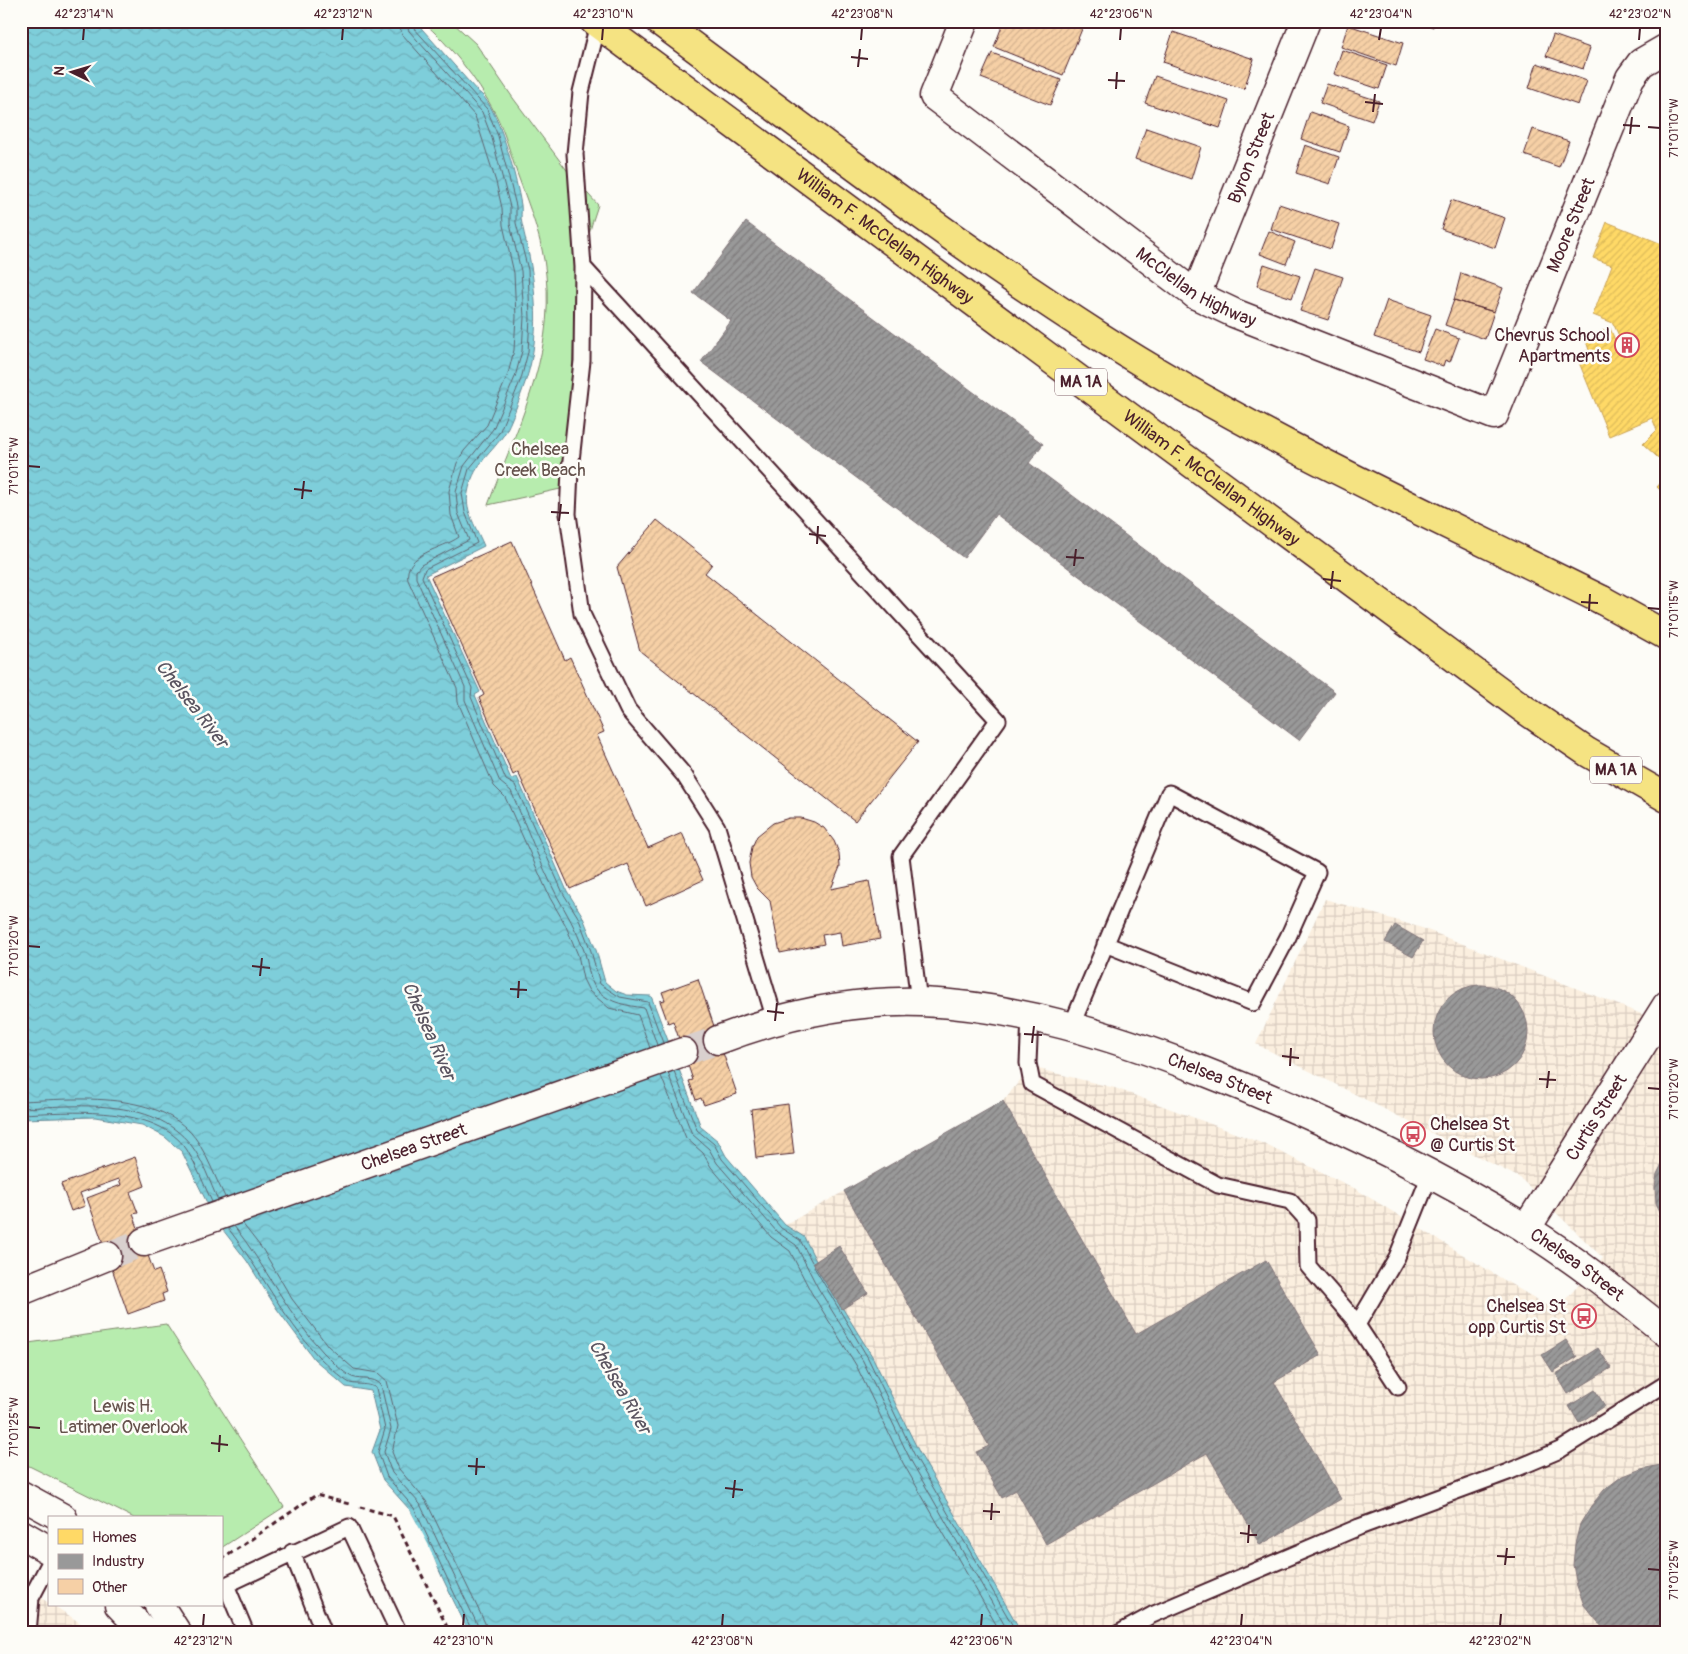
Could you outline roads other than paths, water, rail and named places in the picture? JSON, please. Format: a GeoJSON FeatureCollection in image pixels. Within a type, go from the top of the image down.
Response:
{"type":"FeatureCollection","features":[{"type":"Feature","properties":{"kind":"highway","name":"MA 1A"},"geometry":{"type":"LineString","coordinates":[[660,21],[972,250],[1100,337],[1253,425],[1602,600],[1667,636]]}},
{"type":"Feature","properties":{"kind":"highway","name":"William F. McClellan Highway"},"geometry":{"type":"LineString","coordinates":[[596,23],[1524,709],[1587,752],[1667,798]]}},
{"type":"Feature","properties":{"kind":"highway"},"geometry":{"type":"LineString","coordinates":[[1602,600],[1667,624]]}},
{"type":"Feature","properties":{"kind":"main road","name":"McClellan Highway"},"geometry":{"type":"LineString","coordinates":[[964,21],[934,96],[1196,295],[1234,313],[1494,416]]}},
{"type":"Feature","properties":{"kind":"main road","name":"Byron Street"},"geometry":{"type":"LineString","coordinates":[[1196,295],[1306,21]]}},
{"type":"Feature","properties":{"kind":"main road","name":"Moore Street"},"geometry":{"type":"LineString","coordinates":[[1494,416],[1630,78],[1641,63],[1667,48]]}},
{"type":"Feature","properties":{"kind":"main road","name":"Chelsea Street"},"geometry":{"type":"LineString","coordinates":[[718,1040],[775,1020],[846,1006],[919,1002],[981,1007],[1030,1016],[1071,1026],[1136,1046],[1226,1080],[1328,1123],[1430,1175],[1526,1229],[1609,1287],[1667,1333]]}},
{"type":"Feature","properties":{"kind":"main road","name":"Curtis Street"},"geometry":{"type":"LineString","coordinates":[[1526,1229],[1667,1005]]}},
{"type":"Feature","properties":{"kind":"main road","name":"Chelsea Street"},"geometry":{"type":"LineString","coordinates":[[144,1242],[683,1052]]}},
{"type":"Feature","properties":{"kind":"main road"},"geometry":{"type":"LineString","coordinates":[[21,1291],[107,1256]]}},
{"type":"Feature","properties":{"kind":"main road"},"geometry":{"type":"LineString","coordinates":[[21,1278],[79,1267]]}},
{"type":"Feature","properties":{"kind":"main road"},"geometry":{"type":"LineString","coordinates":[[21,1495],[59,1516]]}},
{"type":"Feature","properties":{"kind":"main road"},"geometry":{"type":"LineString","coordinates":[[21,1534],[48,1549]]}},
{"type":"Feature","properties":{"kind":"main road"},"geometry":{"type":"LineString","coordinates":[[120,1606],[146,1633]]}},
{"type":"Feature","properties":{"kind":"main road"},"geometry":{"type":"LineString","coordinates":[[160,1606],[177,1633]]}},
{"type":"Feature","properties":{"kind":"lane"},"geometry":{"type":"LineString","coordinates":[[596,23],[581,92],[575,154],[583,267],[582,361],[570,470],[568,514],[582,614],[628,710],[684,775],[717,827],[775,1020]]}},
{"type":"Feature","properties":{"kind":"lane"},"geometry":{"type":"LineString","coordinates":[[583,267],[998,720],[901,856],[919,1002]]}},
{"type":"Feature","properties":{"kind":"lane"},"geometry":{"type":"LineString","coordinates":[[1071,1026],[1105,944],[1169,793],[1317,872],[1288,937],[1253,1003],[1105,944]]}},
{"type":"Feature","properties":{"kind":"lane"},"geometry":{"type":"LineString","coordinates":[[1030,1016],[1028,1063],[1032,1084],[1218,1185],[1290,1201],[1307,1220],[1308,1266],[1357,1325],[1398,1387]]}},
{"type":"Feature","properties":{"kind":"lane"},"geometry":{"type":"LineString","coordinates":[[1357,1325],[1397,1257],[1430,1175]]}},
{"type":"Feature","properties":{"kind":"lane"},"geometry":{"type":"LineString","coordinates":[[1118,1633],[1152,1615],[1350,1531],[1508,1472],[1560,1450],[1667,1383]]}},
{"type":"Feature","properties":{"kind":"lane"},"geometry":{"type":"LineString","coordinates":[[246,1633],[226,1586],[292,1552],[349,1527],[400,1633]]}},
{"type":"Feature","properties":{"kind":"lane"},"geometry":{"type":"LineString","coordinates":[[292,1552],[324,1633]]}},
{"type":"Feature","properties":{"kind":"lane"},"geometry":{"type":"LineString","coordinates":[[28,1633],[31,1598],[48,1566]]}},
{"type":"Feature","properties":{"kind":"water","name":"Chelsea River"},"geometry":{"type":"Polygon","coordinates":[[[21,21],[415,21],[485,98],[499,126],[511,161],[519,194],[521,222],[533,282],[536,312],[534,342],[529,371],[509,425],[503,436],[477,468],[470,483],[467,500],[468,506],[484,546],[426,575],[480,692],[475,695],[511,779],[517,777],[567,891],[582,915],[596,950],[605,982],[616,991],[627,995],[651,996],[701,1127],[718,1141],[726,1156],[785,1225],[804,1237],[827,1283],[872,1356],[920,1454],[1022,1633],[469,1633],[410,1510],[383,1480],[372,1452],[380,1430],[371,1391],[346,1387],[314,1359],[277,1309],[247,1261],[216,1221],[182,1152],[165,1137],[142,1125],[95,1117],[21,1119],[21,21]]]}},
{"type":"Feature","properties":{"kind":"tunnel"},"geometry":{"type":"LineString","coordinates":[[683,1052],[718,1040]]}},
{"type":"Feature","properties":{"kind":"tunnel"},"geometry":{"type":"LineString","coordinates":[[107,1256],[144,1242]]}},
{"type":"Feature","properties":{"kind":"place","name":"Chevrus School Apartments"},"geometry":{"type":"Point","coordinates":[1627,345]}},
{"type":"Feature","properties":{"kind":"place","name":"Chelsea St @ Curtis St"},"geometry":{"type":"Point","coordinates":[1413,1134]}},
{"type":"Feature","properties":{"kind":"place","name":"Chelsea St opp Curtis St"},"geometry":{"type":"Point","coordinates":[1584,1316]}},
{"type":"Feature","properties":{"kind":"park label","name":"Chelsea Creek Beach"},"geometry":{"type":"Point","coordinates":[540,459]}},
{"type":"Feature","properties":{"kind":"park label","name":"Lewis H. Latimer Overlook"},"geometry":{"type":"Point","coordinates":[123,1416]}}]}
